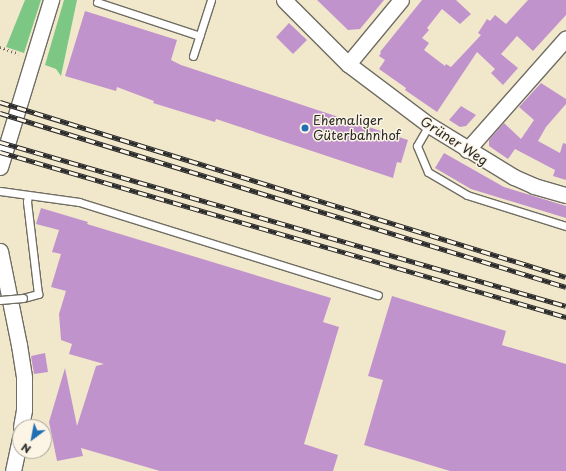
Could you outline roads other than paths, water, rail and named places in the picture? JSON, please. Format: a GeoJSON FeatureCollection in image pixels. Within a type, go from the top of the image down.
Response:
{"type":"FeatureCollection","features":[{"type":"Feature","properties":{"kind":"street"},"geometry":{"type":"LineString","coordinates":[[0,167],[51,0]]}},
{"type":"Feature","properties":{"kind":"street","name":"Grüner Weg"},"geometry":{"type":"LineString","coordinates":[[284,0],[348,64],[429,125],[467,150],[514,177],[534,186],[566,195]]}},
{"type":"Feature","properties":{"kind":"street"},"geometry":{"type":"LineString","coordinates":[[348,64],[402,0]]}},
{"type":"Feature","properties":{"kind":"street"},"geometry":{"type":"LineString","coordinates":[[467,150],[566,38]]}},
{"type":"Feature","properties":{"kind":"street"},"geometry":{"type":"LineString","coordinates":[[0,251],[19,345],[24,378],[24,410],[22,419]]}},
{"type":"Feature","properties":{"kind":"street"},"geometry":{"type":"LineString","coordinates":[[13,471],[16,459]]}},
{"type":"Feature","properties":{"kind":"lane"},"geometry":{"type":"LineString","coordinates":[[193,56],[211,0]]}},
{"type":"Feature","properties":{"kind":"lane"},"geometry":{"type":"LineString","coordinates":[[98,2],[200,36]]}},
{"type":"Feature","properties":{"kind":"lane"},"geometry":{"type":"LineString","coordinates":[[429,125],[417,146],[428,172],[467,195],[566,226]]}},
{"type":"Feature","properties":{"kind":"lane"},"geometry":{"type":"LineString","coordinates":[[2,191],[79,202],[378,295]]}},
{"type":"Feature","properties":{"kind":"lane"},"geometry":{"type":"LineString","coordinates":[[0,300],[22,298],[38,294],[27,202],[28,195]]}},
{"type":"Feature","properties":{"kind":"railway"},"geometry":{"type":"LineString","coordinates":[[0,102],[566,277]]}},
{"type":"Feature","properties":{"kind":"railway"},"geometry":{"type":"LineString","coordinates":[[0,113],[566,287]]}},
{"type":"Feature","properties":{"kind":"railway"},"geometry":{"type":"LineString","coordinates":[[0,142],[566,306]]}},
{"type":"Feature","properties":{"kind":"railway"},"geometry":{"type":"LineString","coordinates":[[0,152],[566,317]]}},
{"type":"Feature","properties":{"kind":"place","name":"Ehemaliger Güterbahnhof"},"geometry":{"type":"Point","coordinates":[305,128]}}]}
